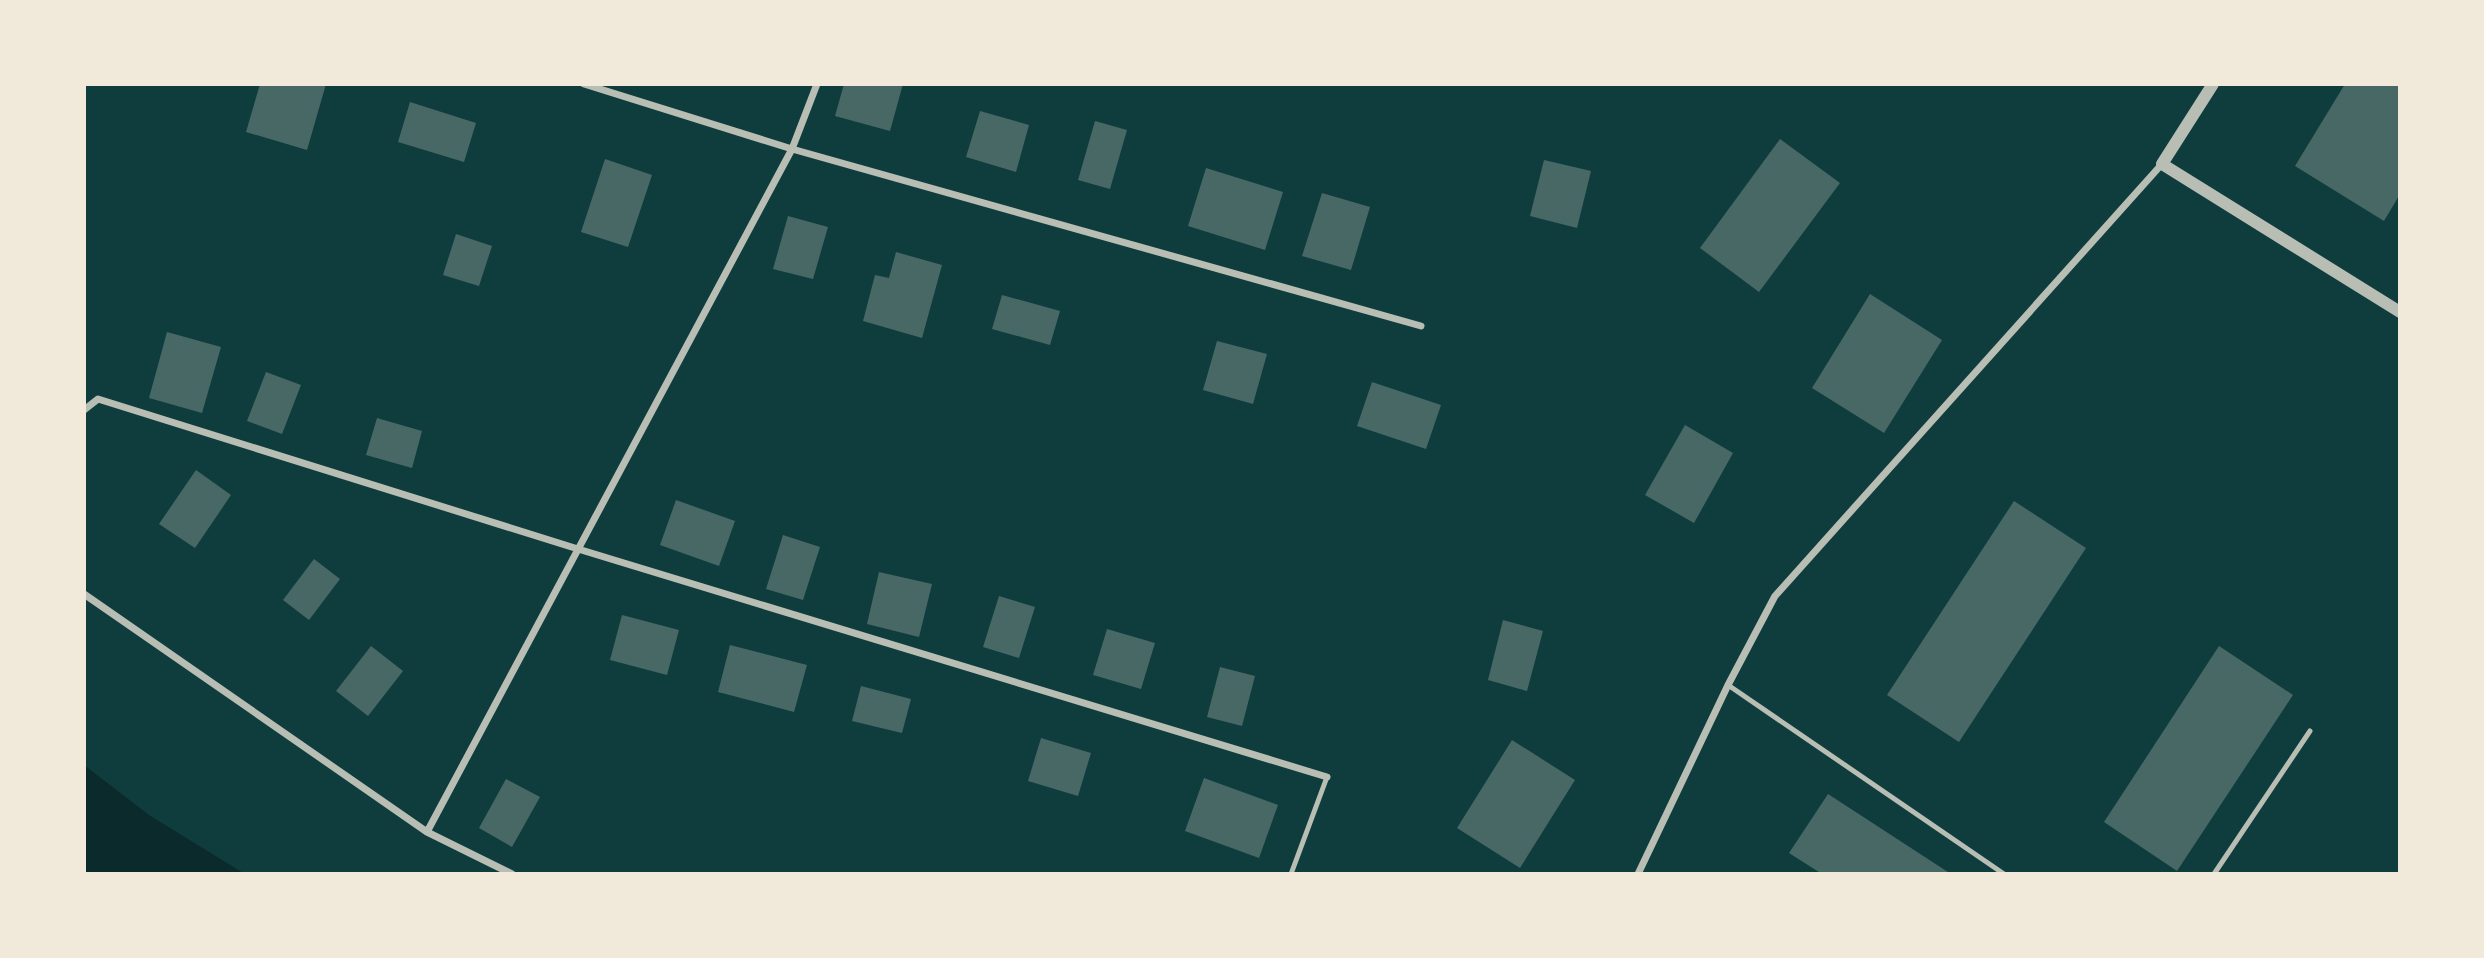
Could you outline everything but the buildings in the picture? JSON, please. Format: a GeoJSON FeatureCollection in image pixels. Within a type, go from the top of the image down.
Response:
{"type":"FeatureCollection","features":[{"type":"Feature","properties":{"kind":"street"},"geometry":{"type":"LineString","coordinates":[[584,84],[792,149],[1421,326]]}},
{"type":"Feature","properties":{"kind":"street"},"geometry":{"type":"LineString","coordinates":[[426,832],[792,149],[817,84]]}},
{"type":"Feature","properties":{"kind":"street"},"geometry":{"type":"LineString","coordinates":[[1638,874],[1728,685],[1775,596],[2162,164],[2213,84]]}},
{"type":"Feature","properties":{"kind":"street"},"geometry":{"type":"LineString","coordinates":[[2162,164],[2400,312]]}},
{"type":"Feature","properties":{"kind":"street"},"geometry":{"type":"LineString","coordinates":[[84,410],[97,399],[1327,777]]}},
{"type":"Feature","properties":{"kind":"street"},"geometry":{"type":"LineString","coordinates":[[84,594],[426,832],[512,874]]}},
{"type":"Feature","properties":{"kind":"lane"},"geometry":{"type":"LineString","coordinates":[[1728,685],[2004,874]]}},
{"type":"Feature","properties":{"kind":"lane"},"geometry":{"type":"LineString","coordinates":[[2214,874],[2310,731]]}},
{"type":"Feature","properties":{"kind":"lane"},"geometry":{"type":"LineString","coordinates":[[1291,874],[1327,777]]}},
{"type":"Feature","properties":{"kind":"water"},"geometry":{"type":"Polygon","coordinates":[[[84,765],[149,815],[245,874],[84,874],[84,765]]]}}]}
